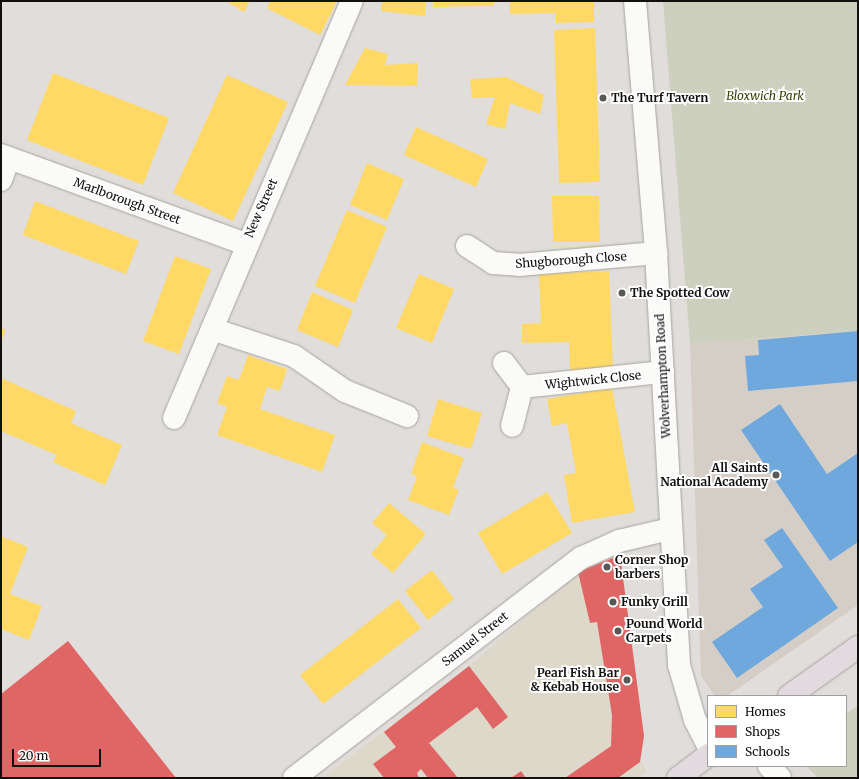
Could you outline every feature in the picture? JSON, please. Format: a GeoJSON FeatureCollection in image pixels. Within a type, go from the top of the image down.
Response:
{"type":"FeatureCollection","features":[{"type":"Feature","properties":{"kind":"highway"},"geometry":{"type":"LineString","coordinates":[[790,695],[858,647]]}},
{"type":"Feature","properties":{"kind":"highway"},"geometry":{"type":"LineString","coordinates":[[678,778],[707,756]]}},
{"type":"Feature","properties":{"kind":"street","name":"New Street"},"geometry":{"type":"LineString","coordinates":[[174,418],[212,330],[246,244],[352,1]]}},
{"type":"Feature","properties":{"kind":"street","name":"Wolverhampton Road"},"geometry":{"type":"LineString","coordinates":[[635,1],[656,253],[670,529],[679,665],[695,720],[707,744]]}},
{"type":"Feature","properties":{"kind":"street","name":"Marlborough Street"},"geometry":{"type":"LineString","coordinates":[[1,180],[5,157],[246,244]]}},
{"type":"Feature","properties":{"kind":"street","name":"Shugborough Close"},"geometry":{"type":"LineString","coordinates":[[468,246],[493,263],[519,265],[656,253]]}},
{"type":"Feature","properties":{"kind":"street"},"geometry":{"type":"LineString","coordinates":[[212,330],[294,356],[345,391],[407,416]]}},
{"type":"Feature","properties":{"kind":"street"},"geometry":{"type":"LineString","coordinates":[[504,363],[522,388],[512,426]]}},
{"type":"Feature","properties":{"kind":"street","name":"Wightwick Close"},"geometry":{"type":"LineString","coordinates":[[522,388],[663,372]]}},
{"type":"Feature","properties":{"kind":"street","name":"Samuel Street"},"geometry":{"type":"LineString","coordinates":[[294,778],[581,558],[619,542],[670,529]]}},
{"type":"Feature","properties":{"kind":"street"},"geometry":{"type":"LineString","coordinates":[[770,767],[780,778]]}},
{"type":"Feature","properties":{"kind":"shaded area","name":"All Saints National Academy"},"geometry":{"type":"Polygon","coordinates":[[[858,331],[858,605],[728,695],[714,695],[701,676],[690,344],[858,331]]]}},
{"type":"Feature","properties":{"kind":"shaded area"},"geometry":{"type":"Polygon","coordinates":[[[620,555],[644,736],[640,762],[647,771],[639,778],[322,778],[469,666],[578,572],[620,555]]]}},
{"type":"Feature","properties":{"kind":"green space","name":"Bloxwich Park"},"geometry":{"type":"Polygon","coordinates":[[[663,1],[858,1],[858,331],[690,344],[663,1]]]}},
{"type":"Feature","properties":{"kind":"green space"},"geometry":{"type":"Polygon","coordinates":[[[858,705],[858,778],[818,778],[807,767],[847,767],[847,713],[858,705]]]}},
{"type":"Feature","properties":{"kind":"building: Homes"},"geometry":{"type":"Polygon","coordinates":[[[225,1],[250,1],[244,12],[225,1]]]}},
{"type":"Feature","properties":{"kind":"building: Homes"},"geometry":{"type":"Polygon","coordinates":[[[270,1],[337,1],[320,35],[267,8],[270,1]]]}},
{"type":"Feature","properties":{"kind":"building: Homes"},"geometry":{"type":"Polygon","coordinates":[[[382,1],[426,1],[425,16],[381,11],[382,1]]]}},
{"type":"Feature","properties":{"kind":"building: Homes"},"geometry":{"type":"Polygon","coordinates":[[[433,1],[494,1],[494,6],[433,7],[433,1]]]}},
{"type":"Feature","properties":{"kind":"building: Homes"},"geometry":{"type":"Polygon","coordinates":[[[510,1],[594,1],[594,22],[556,23],[556,13],[510,14],[510,1]]]}},
{"type":"Feature","properties":{"kind":"building: Homes"},"geometry":{"type":"Polygon","coordinates":[[[595,28],[600,182],[559,183],[554,30],[595,28]]]}},
{"type":"Feature","properties":{"kind":"building: Homes"},"geometry":{"type":"Polygon","coordinates":[[[365,48],[388,54],[385,65],[418,63],[417,86],[345,85],[365,48]]]}},
{"type":"Feature","properties":{"kind":"building: Homes"},"geometry":{"type":"Polygon","coordinates":[[[53,73],[169,118],[143,185],[27,140],[53,73]]]}},
{"type":"Feature","properties":{"kind":"building: Homes"},"geometry":{"type":"Polygon","coordinates":[[[227,75],[288,102],[233,221],[173,193],[227,75]]]}},
{"type":"Feature","properties":{"kind":"building: Homes"},"geometry":{"type":"Polygon","coordinates":[[[506,77],[544,95],[540,114],[510,103],[505,129],[486,124],[495,97],[472,98],[470,79],[506,77]]]}},
{"type":"Feature","properties":{"kind":"building: Homes"},"geometry":{"type":"Polygon","coordinates":[[[416,127],[488,159],[476,187],[404,155],[416,127]]]}},
{"type":"Feature","properties":{"kind":"building: Homes"},"geometry":{"type":"Polygon","coordinates":[[[367,163],[404,179],[387,220],[350,205],[367,163]]]}},
{"type":"Feature","properties":{"kind":"building: Homes"},"geometry":{"type":"Polygon","coordinates":[[[552,196],[599,196],[600,242],[553,242],[552,196]]]}},
{"type":"Feature","properties":{"kind":"building: Homes"},"geometry":{"type":"Polygon","coordinates":[[[35,201],[139,241],[126,274],[23,235],[35,201]]]}},
{"type":"Feature","properties":{"kind":"building: Homes"},"geometry":{"type":"Polygon","coordinates":[[[347,210],[387,227],[355,303],[315,286],[347,210]]]}},
{"type":"Feature","properties":{"kind":"building: Homes"},"geometry":{"type":"Polygon","coordinates":[[[175,256],[211,269],[179,354],[143,341],[175,256]]]}},
{"type":"Feature","properties":{"kind":"building: Homes"},"geometry":{"type":"Polygon","coordinates":[[[609,271],[613,369],[570,370],[569,342],[522,343],[522,324],[541,323],[539,274],[609,271]]]}},
{"type":"Feature","properties":{"kind":"building: Homes"},"geometry":{"type":"Polygon","coordinates":[[[419,274],[454,289],[432,343],[396,328],[419,274]]]}},
{"type":"Feature","properties":{"kind":"building: Homes"},"geometry":{"type":"Polygon","coordinates":[[[312,292],[353,310],[338,347],[297,330],[312,292]]]}},
{"type":"Feature","properties":{"kind":"building: Homes"},"geometry":{"type":"Polygon","coordinates":[[[1,328],[6,330],[1,342],[1,328]]]}},
{"type":"Feature","properties":{"kind":"building: Homes"},"geometry":{"type":"Polygon","coordinates":[[[248,355],[287,369],[280,391],[267,387],[260,409],[335,435],[322,472],[217,435],[227,407],[217,403],[227,376],[239,380],[248,355]]]}},
{"type":"Feature","properties":{"kind":"building: Homes"},"geometry":{"type":"Polygon","coordinates":[[[1,378],[76,411],[71,423],[122,445],[105,485],[53,462],[57,455],[1,431],[1,378]]]}},
{"type":"Feature","properties":{"kind":"building: Homes"},"geometry":{"type":"Polygon","coordinates":[[[612,388],[635,512],[572,523],[564,475],[576,473],[567,423],[552,426],[547,399],[612,388]]]}},
{"type":"Feature","properties":{"kind":"building: Homes"},"geometry":{"type":"Polygon","coordinates":[[[438,399],[482,413],[471,449],[427,436],[438,399]]]}},
{"type":"Feature","properties":{"kind":"building: Homes"},"geometry":{"type":"Polygon","coordinates":[[[422,442],[464,458],[453,488],[459,490],[449,515],[408,500],[417,476],[411,474],[422,442]]]}},
{"type":"Feature","properties":{"kind":"building: Homes"},"geometry":{"type":"Polygon","coordinates":[[[547,492],[572,533],[502,574],[478,533],[547,492]]]}},
{"type":"Feature","properties":{"kind":"building: Homes"},"geometry":{"type":"Polygon","coordinates":[[[389,503],[426,534],[393,573],[371,554],[387,535],[372,523],[389,503]]]}},
{"type":"Feature","properties":{"kind":"building: Homes"},"geometry":{"type":"Polygon","coordinates":[[[1,536],[28,547],[10,594],[42,606],[29,640],[1,629],[1,536]]]}},
{"type":"Feature","properties":{"kind":"building: Homes"},"geometry":{"type":"Polygon","coordinates":[[[432,570],[454,599],[428,620],[405,591],[432,570]]]}},
{"type":"Feature","properties":{"kind":"building: Homes"},"geometry":{"type":"Polygon","coordinates":[[[398,599],[421,628],[323,704],[300,675],[398,599]]]}},
{"type":"Feature","properties":{"kind":"building: Shops"},"geometry":{"type":"Polygon","coordinates":[[[620,555],[644,736],[640,762],[618,778],[565,778],[611,746],[612,715],[597,622],[590,623],[578,572],[620,555]]]}},
{"type":"Feature","properties":{"kind":"building: Shops"},"geometry":{"type":"Polygon","coordinates":[[[68,641],[176,778],[1,778],[1,694],[68,641]]]}},
{"type":"Feature","properties":{"kind":"building: Shops"},"geometry":{"type":"Polygon","coordinates":[[[469,666],[508,717],[493,729],[477,707],[429,743],[458,778],[428,778],[421,769],[417,773],[419,778],[384,778],[373,764],[396,747],[384,732],[469,666]]]}},
{"type":"Feature","properties":{"kind":"building: Shops"},"geometry":{"type":"Polygon","coordinates":[[[521,771],[526,778],[511,778],[521,771]]]}},
{"type":"Feature","properties":{"kind":"building: Schools"},"geometry":{"type":"Polygon","coordinates":[[[858,331],[858,381],[748,391],[745,356],[759,355],[758,340],[858,331]]]}},
{"type":"Feature","properties":{"kind":"building: Schools"},"geometry":{"type":"Polygon","coordinates":[[[780,404],[827,474],[858,453],[858,542],[830,561],[741,430],[780,404]]]}},
{"type":"Feature","properties":{"kind":"building: Schools"},"geometry":{"type":"Polygon","coordinates":[[[782,528],[838,608],[737,678],[712,642],[763,607],[750,589],[783,567],[764,540],[782,528]]]}},
{"type":"Feature","properties":{"kind":"place","name":"The Turf Tavern"},"geometry":{"type":"Point","coordinates":[603,98]}},
{"type":"Feature","properties":{"kind":"place","name":"The Spotted Cow"},"geometry":{"type":"Point","coordinates":[622,293]}},
{"type":"Feature","properties":{"kind":"place","name":"All Saints National Academy"},"geometry":{"type":"Point","coordinates":[776,475]}},
{"type":"Feature","properties":{"kind":"place","name":"Corner Shop barbers"},"geometry":{"type":"Point","coordinates":[607,567]}},
{"type":"Feature","properties":{"kind":"place","name":"Funky Grill"},"geometry":{"type":"Point","coordinates":[613,602]}},
{"type":"Feature","properties":{"kind":"place","name":"Pound World Carpets"},"geometry":{"type":"Point","coordinates":[618,631]}},
{"type":"Feature","properties":{"kind":"place","name":"Pearl Fish Bar & Kebab House"},"geometry":{"type":"Point","coordinates":[627,680]}}]}
